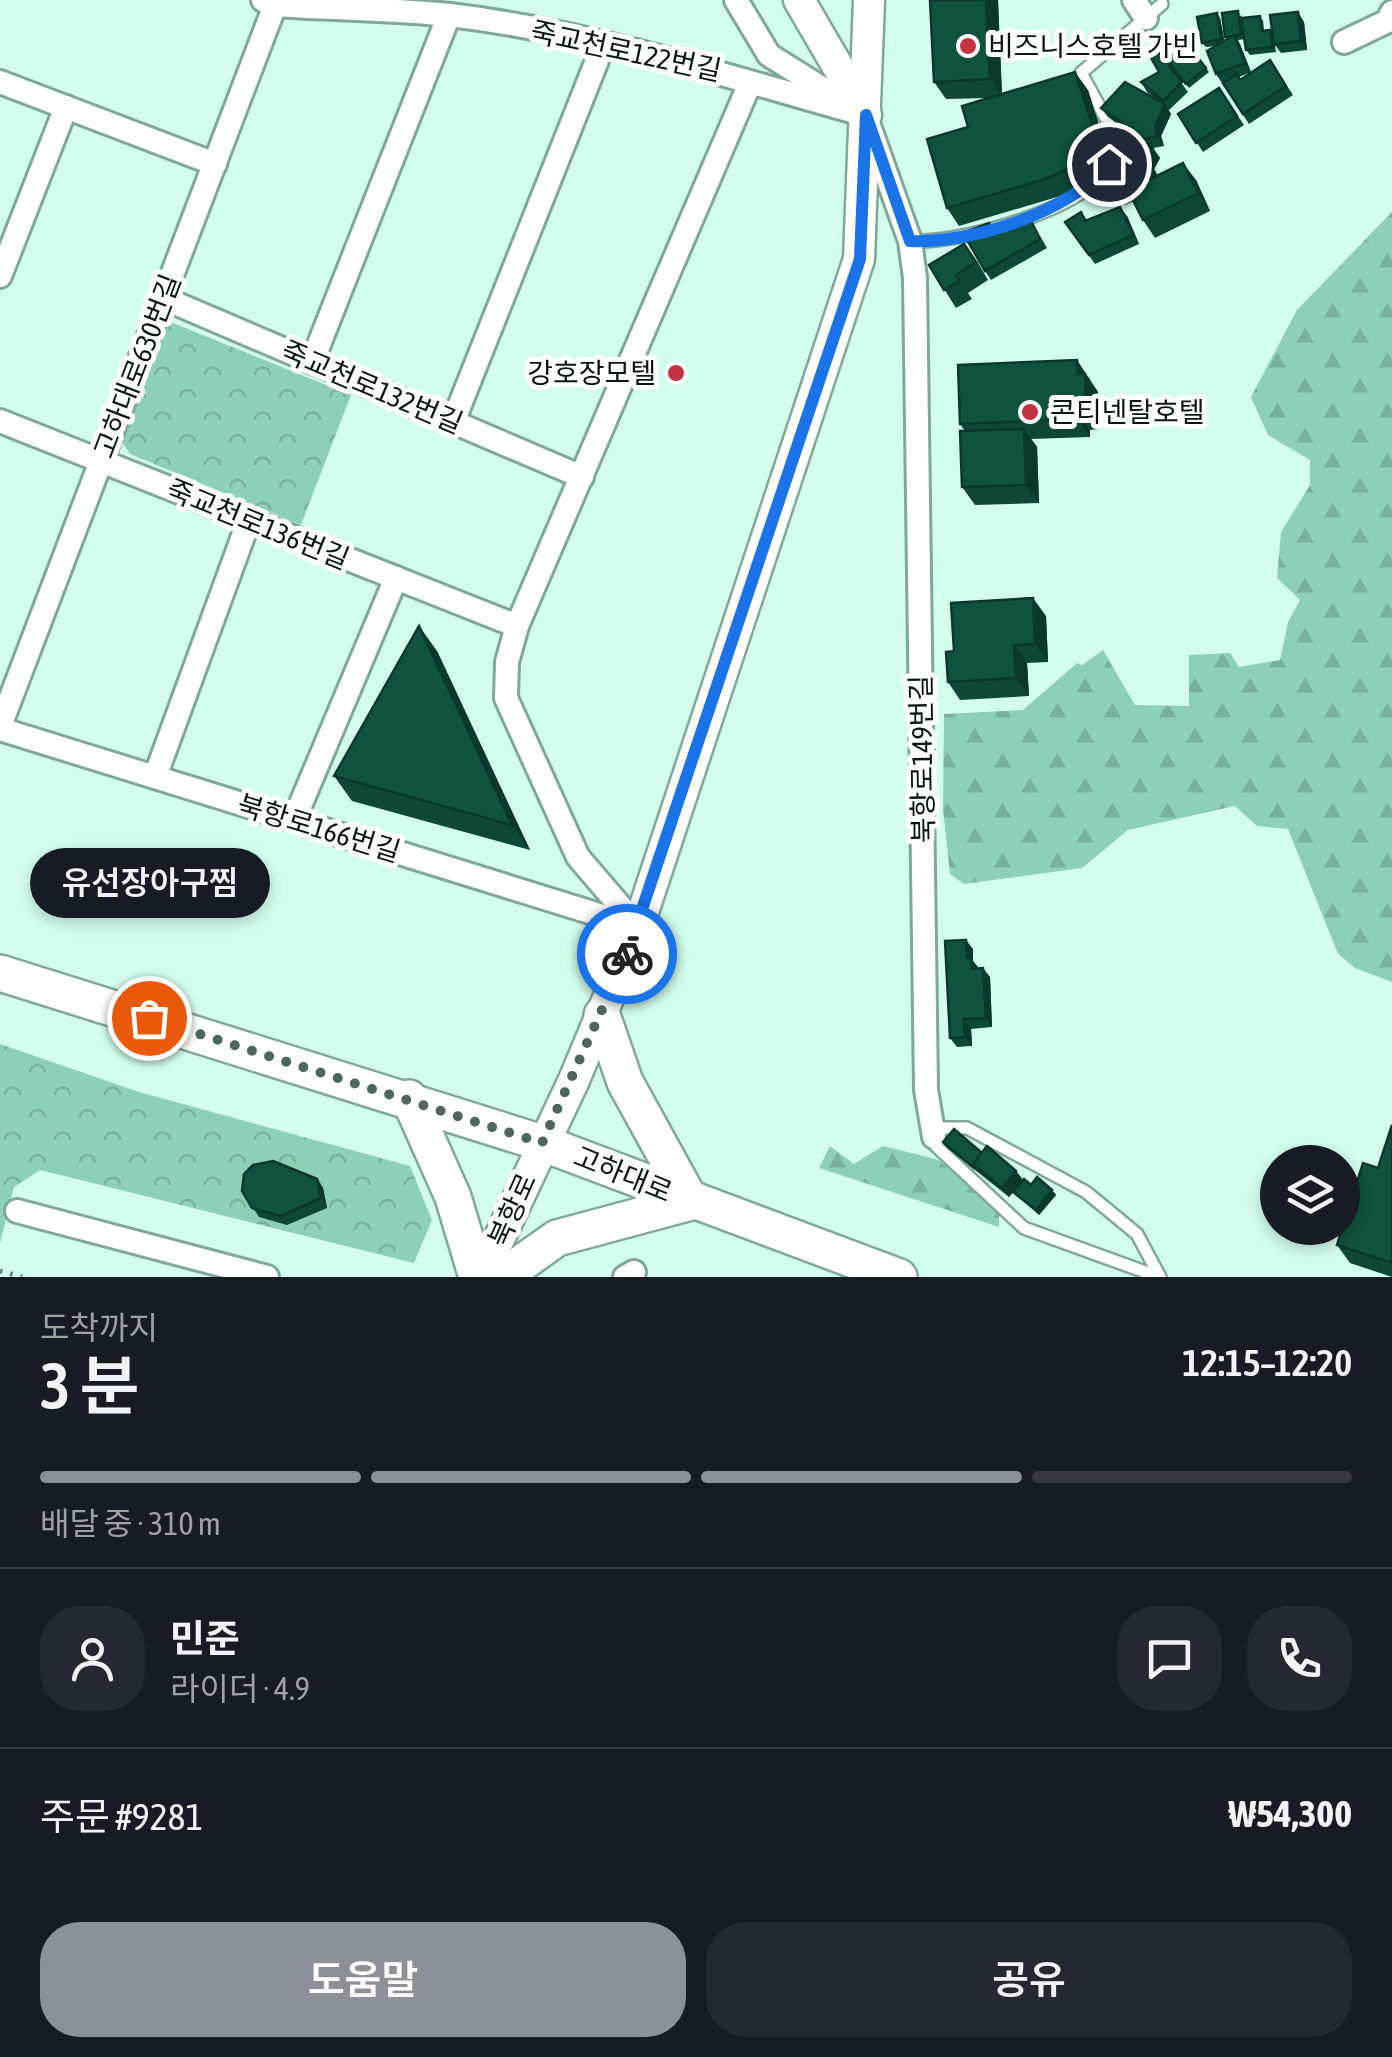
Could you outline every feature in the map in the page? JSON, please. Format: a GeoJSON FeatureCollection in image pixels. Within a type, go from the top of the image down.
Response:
{"type":"FeatureCollection","features":[{"type":"Feature","properties":{"kind":"main road","name":"고하대로"},"geometry":{"type":"LineString","coordinates":[[0,973],[410,1098],[542,1143],[691,1202],[900,1277]]}},
{"type":"Feature","properties":{"kind":"main road"},"geometry":{"type":"LineString","coordinates":[[502,1277],[558,1238],[691,1202],[625,1082],[602,1015]]}},
{"type":"Feature","properties":{"kind":"main road"},"geometry":{"type":"LineString","coordinates":[[410,1098],[453,1197],[479,1277]]}},
{"type":"Feature","properties":{"kind":"street"},"geometry":{"type":"LineString","coordinates":[[736,0],[769,55],[866,115]]}},
{"type":"Feature","properties":{"kind":"street"},"geometry":{"type":"LineString","coordinates":[[799,0],[866,115]]}},
{"type":"Feature","properties":{"kind":"street","name":"북항로"},"geometry":{"type":"LineString","coordinates":[[479,1277],[602,1015],[638,926],[860,259],[869,0]]}},
{"type":"Feature","properties":{"kind":"street","name":"죽교천로122번길"},"geometry":{"type":"LineString","coordinates":[[268,2],[410,7],[604,43],[736,75],[750,83],[866,115]]}},
{"type":"Feature","properties":{"kind":"street","name":"고하대로630번길"},"geometry":{"type":"LineString","coordinates":[[0,728],[214,164],[268,2]]}},
{"type":"Feature","properties":{"kind":"street"},"geometry":{"type":"LineString","coordinates":[[1344,42],[1388,21],[1392,12]]}},
{"type":"Feature","properties":{"kind":"street"},"geometry":{"type":"LineString","coordinates":[[312,362],[449,15]]}},
{"type":"Feature","properties":{"kind":"street"},"geometry":{"type":"LineString","coordinates":[[453,422],[604,43]]}},
{"type":"Feature","properties":{"kind":"street"},"geometry":{"type":"LineString","coordinates":[[0,82],[214,164]]}},
{"type":"Feature","properties":{"kind":"street"},"geometry":{"type":"LineString","coordinates":[[638,926],[578,857],[506,698],[507,662],[517,626],[750,83]]}},
{"type":"Feature","properties":{"kind":"street"},"geometry":{"type":"LineString","coordinates":[[0,276],[66,107]]}},
{"type":"Feature","properties":{"kind":"street","name":"북항로149번길"},"geometry":{"type":"LineString","coordinates":[[866,115],[910,241],[915,278],[926,1090],[934,1132]]}},
{"type":"Feature","properties":{"kind":"street","name":"죽교천로132번길"},"geometry":{"type":"LineString","coordinates":[[163,298],[582,477]]}},
{"type":"Feature","properties":{"kind":"street","name":"죽교천로136번길"},"geometry":{"type":"LineString","coordinates":[[0,422],[517,626]]}},
{"type":"Feature","properties":{"kind":"street"},"geometry":{"type":"LineString","coordinates":[[154,777],[250,520]]}},
{"type":"Feature","properties":{"kind":"street"},"geometry":{"type":"LineString","coordinates":[[294,820],[396,578]]}},
{"type":"Feature","properties":{"kind":"street","name":"북항로166번길"},"geometry":{"type":"LineString","coordinates":[[0,728],[638,926]]}},
{"type":"Feature","properties":{"kind":"street"},"geometry":{"type":"LineString","coordinates":[[17,1211],[267,1277]]}},
{"type":"Feature","properties":{"kind":"lane"},"geometry":{"type":"LineString","coordinates":[[910,241],[938,242],[970,236],[1061,202],[1094,184],[1121,146],[1077,77],[1148,7]]}},
{"type":"Feature","properties":{"kind":"lane"},"geometry":{"type":"LineString","coordinates":[[967,1128],[1086,1192],[1137,1234],[1159,1277],[1024,1228],[936,1146],[934,1132],[967,1128]]}},
{"type":"Feature","properties":{"kind":"path"},"geometry":{"type":"LineString","coordinates":[[0,1271],[22,1277]]}},
{"type":"Feature","properties":{"kind":"green space"},"geometry":{"type":"Polygon","coordinates":[[[1392,212],[1392,982],[1355,968],[1338,954],[1288,829],[1257,826],[1235,806],[1128,830],[1082,868],[964,884],[950,874],[943,809],[944,714],[1023,710],[1077,663],[1082,665],[1103,650],[1135,705],[1189,706],[1189,655],[1230,653],[1239,667],[1280,660],[1288,622],[1300,600],[1277,578],[1281,532],[1310,485],[1310,460],[1268,435],[1251,397],[1297,310],[1392,212]]]}},
{"type":"Feature","properties":{"kind":"green space"},"geometry":{"type":"Polygon","coordinates":[[[173,323],[351,395],[301,525],[130,454],[119,437],[160,328],[173,323]]]}},
{"type":"Feature","properties":{"kind":"green space"},"geometry":{"type":"Polygon","coordinates":[[[0,1044],[139,1092],[410,1166],[432,1220],[414,1263],[40,1170],[14,1187],[0,1243],[0,1044]]]}},
{"type":"Feature","properties":{"kind":"green space"},"geometry":{"type":"Polygon","coordinates":[[[830,1146],[854,1164],[883,1146],[939,1160],[999,1214],[999,1227],[819,1168],[830,1146]]]}},
{"type":"Feature","properties":{"kind":"building"},"geometry":{"type":"Polygon","coordinates":[[[930,0],[986,0],[990,79],[934,82],[930,0]]]}},
{"type":"Feature","properties":{"kind":"building"},"geometry":{"type":"Polygon","coordinates":[[[1238,11],[1241,35],[1225,37],[1222,13],[1238,11]]]}},
{"type":"Feature","properties":{"kind":"building"},"geometry":{"type":"Polygon","coordinates":[[[1298,12],[1301,41],[1274,44],[1270,15],[1298,12]]]}},
{"type":"Feature","properties":{"kind":"building"},"geometry":{"type":"Polygon","coordinates":[[[1217,13],[1221,39],[1202,43],[1197,17],[1217,13]]]}},
{"type":"Feature","properties":{"kind":"building"},"geometry":{"type":"Polygon","coordinates":[[[1260,16],[1262,31],[1270,30],[1273,47],[1246,50],[1241,18],[1260,16]]]}},
{"type":"Feature","properties":{"kind":"building"},"geometry":{"type":"Polygon","coordinates":[[[1234,35],[1245,63],[1216,74],[1207,51],[1234,35]]]}},
{"type":"Feature","properties":{"kind":"building"},"geometry":{"type":"Polygon","coordinates":[[[1187,44],[1206,68],[1186,84],[1167,60],[1187,44]]]}},
{"type":"Feature","properties":{"kind":"building"},"geometry":{"type":"Polygon","coordinates":[[[1157,50],[1182,82],[1163,101],[1141,82],[1159,72],[1150,56],[1157,50]]]}},
{"type":"Feature","properties":{"kind":"building"},"geometry":{"type":"Polygon","coordinates":[[[1270,60],[1286,86],[1243,114],[1223,83],[1237,74],[1240,80],[1270,60]]]}},
{"type":"Feature","properties":{"kind":"building"},"geometry":{"type":"Polygon","coordinates":[[[1075,72],[1096,136],[1079,164],[1045,179],[947,208],[927,139],[968,127],[962,106],[1075,72]]]}},
{"type":"Feature","properties":{"kind":"building"},"geometry":{"type":"Polygon","coordinates":[[[1125,82],[1165,104],[1155,127],[1157,136],[1145,139],[1101,108],[1125,82]]]}},
{"type":"Feature","properties":{"kind":"building"},"geometry":{"type":"Polygon","coordinates":[[[1219,88],[1237,116],[1196,143],[1178,114],[1219,88]]]}},
{"type":"Feature","properties":{"kind":"building"},"geometry":{"type":"Polygon","coordinates":[[[1122,129],[1153,148],[1148,160],[1156,176],[1119,196],[1096,169],[1110,154],[1121,174],[1140,162],[1114,148],[1122,129]]]}},
{"type":"Feature","properties":{"kind":"building"},"geometry":{"type":"Polygon","coordinates":[[[1183,163],[1198,193],[1143,220],[1132,198],[1138,195],[1134,187],[1183,163]]]}},
{"type":"Feature","properties":{"kind":"building"},"geometry":{"type":"Polygon","coordinates":[[[1120,207],[1133,235],[1089,255],[1065,222],[1081,212],[1085,221],[1120,207]]]}},
{"type":"Feature","properties":{"kind":"building"},"geometry":{"type":"Polygon","coordinates":[[[1029,217],[1040,239],[985,271],[963,233],[989,223],[995,235],[1029,217]]]}},
{"type":"Feature","properties":{"kind":"building"},"geometry":{"type":"Polygon","coordinates":[[[964,244],[976,262],[956,275],[959,281],[944,290],[929,265],[964,244]]]}},
{"type":"Feature","properties":{"kind":"building"},"geometry":{"type":"Polygon","coordinates":[[[1077,360],[1078,374],[1085,374],[1086,411],[1077,412],[1077,419],[960,424],[958,365],[1077,360]]]}},
{"type":"Feature","properties":{"kind":"building"},"geometry":{"type":"Polygon","coordinates":[[[1024,429],[1026,485],[962,487],[960,431],[1024,429]]]}},
{"type":"Feature","properties":{"kind":"building"},"geometry":{"type":"Polygon","coordinates":[[[1033,598],[1035,644],[1014,645],[1016,678],[948,682],[946,652],[954,651],[951,603],[1033,598]]]}},
{"type":"Feature","properties":{"kind":"building"},"geometry":{"type":"Polygon","coordinates":[[[419,626],[512,825],[334,776],[419,626]]]}},
{"type":"Feature","properties":{"kind":"building"},"geometry":{"type":"Polygon","coordinates":[[[966,940],[971,969],[983,968],[986,1018],[964,1019],[965,1037],[950,1038],[945,941],[966,940]]]}},
{"type":"Feature","properties":{"kind":"building"},"geometry":{"type":"Polygon","coordinates":[[[1392,1125],[1392,1263],[1337,1245],[1360,1245],[1360,1172],[1363,1163],[1378,1168],[1392,1125]]]}},
{"type":"Feature","properties":{"kind":"building"},"geometry":{"type":"Polygon","coordinates":[[[954,1129],[982,1153],[974,1168],[943,1142],[954,1129]]]}},
{"type":"Feature","properties":{"kind":"building"},"geometry":{"type":"Polygon","coordinates":[[[987,1146],[1016,1171],[1002,1188],[973,1164],[987,1146]]]}},
{"type":"Feature","properties":{"kind":"building"},"geometry":{"type":"Polygon","coordinates":[[[273,1161],[317,1179],[321,1198],[281,1216],[252,1208],[242,1191],[244,1174],[253,1165],[273,1161]]]}},
{"type":"Feature","properties":{"kind":"building"},"geometry":{"type":"Polygon","coordinates":[[[1037,1177],[1052,1190],[1036,1210],[1013,1192],[1024,1179],[1031,1185],[1037,1177]]]}},
{"type":"Feature","properties":{"kind":"way so far"},"geometry":{"type":"LineString","coordinates":[[149,1018],[542,1143],[574,1080],[627,954]]}},
{"type":"Feature","properties":{"kind":"place","name":"비즈니스호텔 가빈"},"geometry":{"type":"Point","coordinates":[968,46]}},
{"type":"Feature","properties":{"kind":"place","name":"강호장모텔"},"geometry":{"type":"Point","coordinates":[676,373]}},
{"type":"Feature","properties":{"kind":"place","name":"콘티넨탈호텔"},"geometry":{"type":"Point","coordinates":[1030,412]}},
{"type":"Feature","properties":{"kind":"place","name":"유선장아구찜"},"geometry":{"type":"Point","coordinates":[149,1018]}},
{"type":"Feature","properties":{"kind":"route"},"geometry":{"type":"LineString","coordinates":[[627,954],[860,259],[866,115],[910,241],[938,242],[970,236],[1061,202],[1094,184],[1109,164]]}}]}
